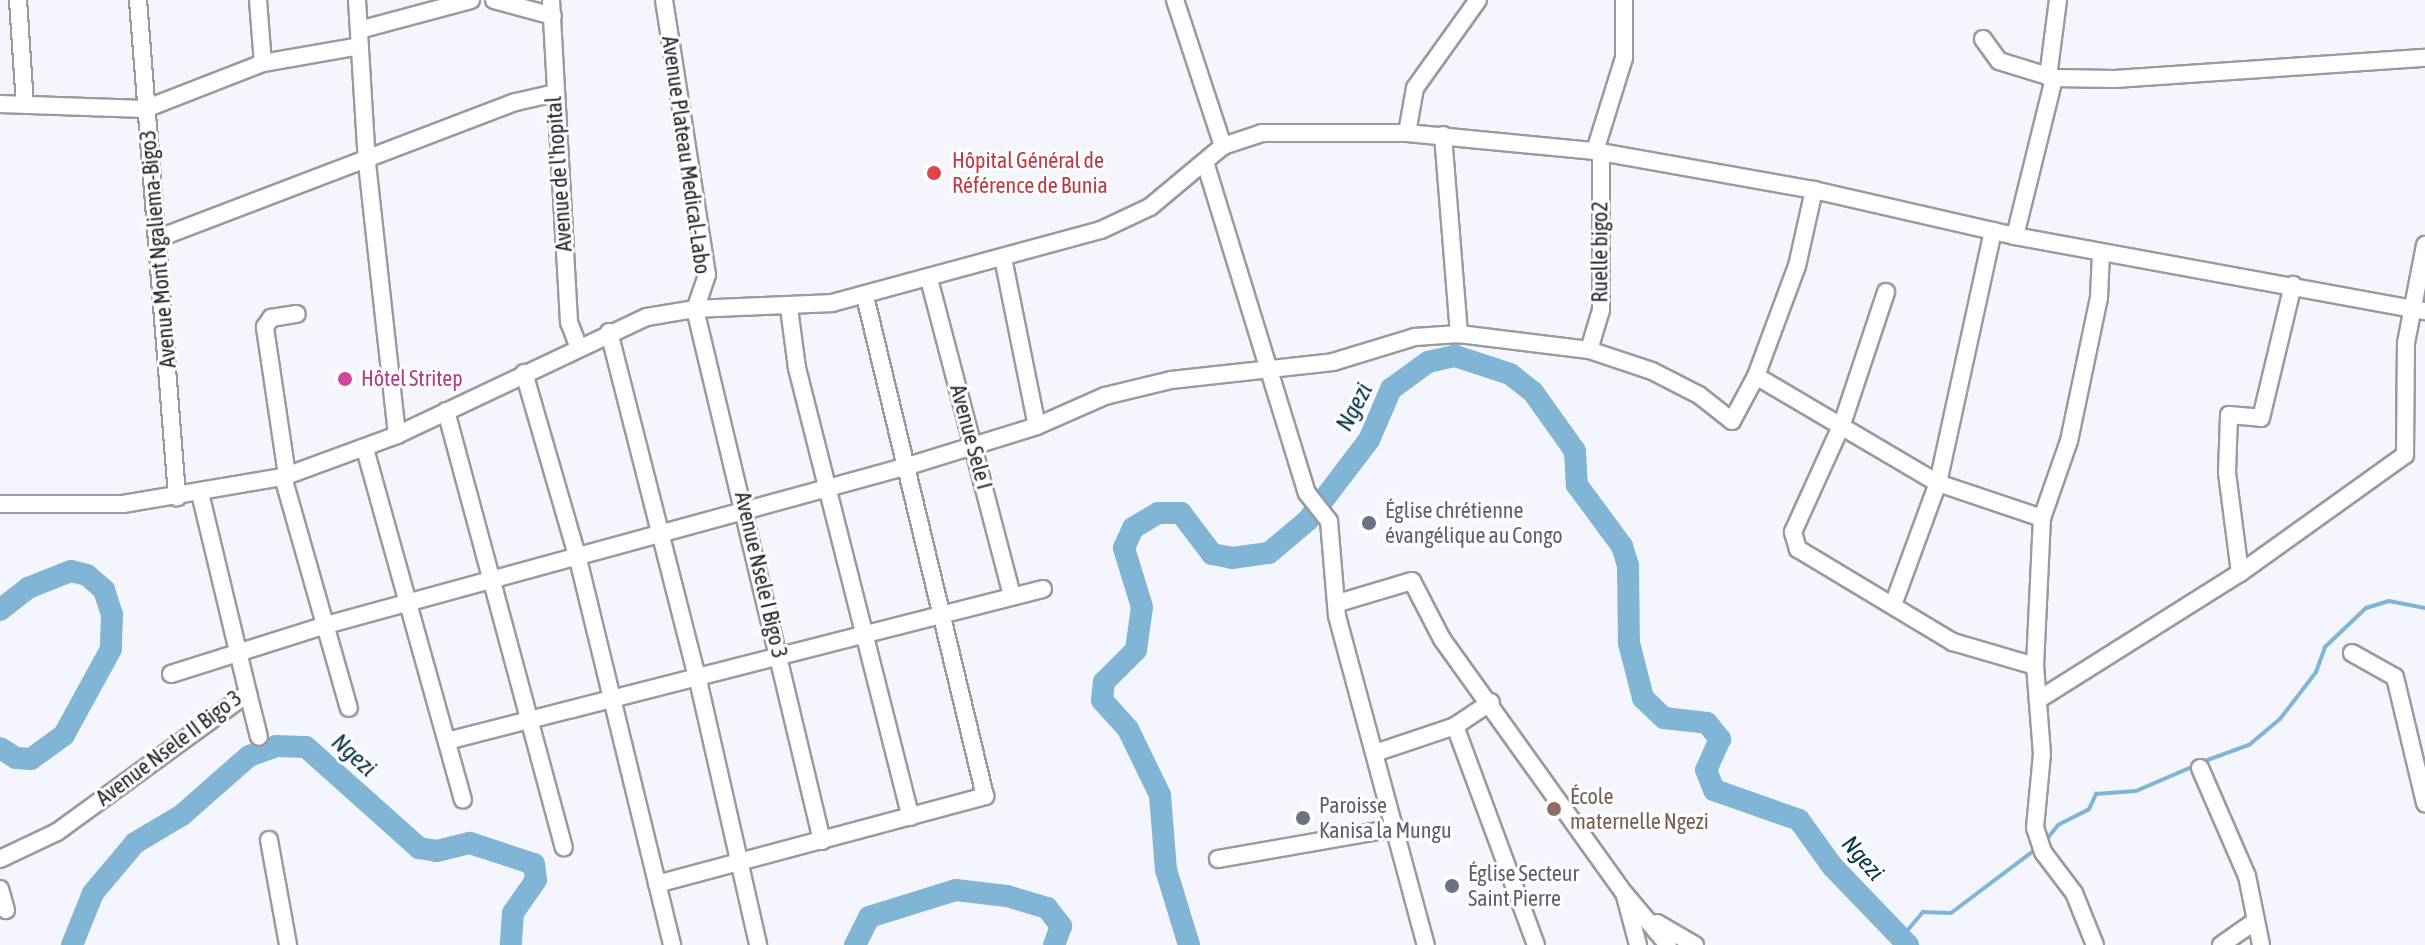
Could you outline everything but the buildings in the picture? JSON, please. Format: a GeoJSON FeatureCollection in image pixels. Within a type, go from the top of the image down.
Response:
{"type":"FeatureCollection","features":[{"type":"Feature","properties":{"kind":"street"},"geometry":{"type":"LineString","coordinates":[[18,0],[25,105]]}},
{"type":"Feature","properties":{"kind":"street","name":"Avenue Mont Ngaliema-Bigo3"},"geometry":{"type":"LineString","coordinates":[[138,0],[177,497]]}},
{"type":"Feature","properties":{"kind":"street"},"geometry":{"type":"LineString","coordinates":[[258,0],[263,63]]}},
{"type":"Feature","properties":{"kind":"street"},"geometry":{"type":"LineString","coordinates":[[357,0],[367,163],[397,435]]}},
{"type":"Feature","properties":{"kind":"street"},"geometry":{"type":"LineString","coordinates":[[0,104],[145,109],[263,63],[359,38],[471,0]]}},
{"type":"Feature","properties":{"kind":"street"},"geometry":{"type":"LineString","coordinates":[[494,0],[552,8]]}},
{"type":"Feature","properties":{"kind":"street","name":"Avenue Plateau Medical-Labo"},"geometry":{"type":"LineString","coordinates":[[664,0],[707,275],[695,309]]}},
{"type":"Feature","properties":{"kind":"street"},"geometry":{"type":"LineString","coordinates":[[1175,0],[1223,146]]}},
{"type":"Feature","properties":{"kind":"street","name":"Ruelle bigo2"},"geometry":{"type":"LineString","coordinates":[[1589,350],[1601,310],[1598,151],[1624,58],[1624,0]]}},
{"type":"Feature","properties":{"kind":"street"},"geometry":{"type":"LineString","coordinates":[[2015,236],[2051,77],[2058,0]]}},
{"type":"Feature","properties":{"kind":"street"},"geometry":{"type":"LineString","coordinates":[[1407,133],[1415,88],[1476,1]]}},
{"type":"Feature","properties":{"kind":"street","name":"Avenue de l'hopital"},"geometry":{"type":"LineString","coordinates":[[552,8],[554,93],[569,322],[578,346]]}},
{"type":"Feature","properties":{"kind":"street"},"geometry":{"type":"LineString","coordinates":[[1983,39],[1999,61],[2051,77],[2115,79],[2425,58]]}},
{"type":"Feature","properties":{"kind":"street"},"geometry":{"type":"LineString","coordinates":[[159,238],[367,163],[516,102],[554,93]]}},
{"type":"Feature","properties":{"kind":"street"},"geometry":{"type":"LineString","coordinates":[[0,504],[55,507],[177,497],[285,476],[397,435],[578,346],[647,317],[695,309],[789,308],[865,296],[1113,224],[1150,207],[1223,146],[1262,133],[1407,133],[1598,151],[1814,190],[2015,236],[2419,310]]}},
{"type":"Feature","properties":{"kind":"street"},"geometry":{"type":"LineString","coordinates":[[1443,135],[1459,334]]}},
{"type":"Feature","properties":{"kind":"street"},"geometry":{"type":"LineString","coordinates":[[1205,162],[1266,367],[1313,499],[1325,512],[1338,603],[1426,945]]}},
{"type":"Feature","properties":{"kind":"street"},"geometry":{"type":"LineString","coordinates":[[171,674],[326,625],[578,559],[908,466],[1037,426],[1105,396],[1171,380],[1266,367],[1333,362],[1415,337],[1459,334],[1589,350],[1652,371],[1699,395],[1732,421],[1756,376],[1797,266],[1814,190]]}},
{"type":"Feature","properties":{"kind":"street"},"geometry":{"type":"LineString","coordinates":[[1893,605],[1938,483],[1993,231]]}},
{"type":"Feature","properties":{"kind":"street"},"geometry":{"type":"LineString","coordinates":[[2038,700],[2240,573],[2405,455],[2406,343],[2419,310],[2425,245]]}},
{"type":"Feature","properties":{"kind":"street"},"geometry":{"type":"LineString","coordinates":[[2095,945],[2074,893],[2041,847],[2035,666],[2042,518],[2069,441],[2099,298],[2101,252]]}},
{"type":"Feature","properties":{"kind":"street"},"geometry":{"type":"LineString","coordinates":[[1003,258],[1037,426]]}},
{"type":"Feature","properties":{"kind":"street","name":"Avenue Sele I"},"geometry":{"type":"LineString","coordinates":[[929,279],[1012,596]]}},
{"type":"Feature","properties":{"kind":"street"},"geometry":{"type":"LineString","coordinates":[[2240,573],[2227,473],[2229,415],[2261,418],[2293,285]]}},
{"type":"Feature","properties":{"kind":"street"},"geometry":{"type":"LineString","coordinates":[[1886,292],[1842,424],[1793,532],[1798,549],[1953,642],[2035,666]]}},
{"type":"Feature","properties":{"kind":"street"},"geometry":{"type":"LineString","coordinates":[[657,884],[985,796],[944,613],[865,296]]}},
{"type":"Feature","properties":{"kind":"street"},"geometry":{"type":"LineString","coordinates":[[789,308],[797,368],[911,817]]}},
{"type":"Feature","properties":{"kind":"street","name":"Avenue Nsele I Bigo 3"},"geometry":{"type":"LineString","coordinates":[[695,309],[746,511],[822,841]]}},
{"type":"Feature","properties":{"kind":"street"},"geometry":{"type":"LineString","coordinates":[[297,314],[271,318],[265,327],[285,476],[349,708]]}},
{"type":"Feature","properties":{"kind":"street"},"geometry":{"type":"LineString","coordinates":[[609,332],[698,680],[758,945]]}},
{"type":"Feature","properties":{"kind":"street"},"geometry":{"type":"LineString","coordinates":[[524,373],[578,559],[672,945]]}},
{"type":"Feature","properties":{"kind":"street"},"geometry":{"type":"LineString","coordinates":[[1756,376],[1938,483],[2042,518]]}},
{"type":"Feature","properties":{"kind":"street"},"geometry":{"type":"LineString","coordinates":[[446,411],[564,847]]}},
{"type":"Feature","properties":{"kind":"street"},"geometry":{"type":"LineString","coordinates":[[365,449],[463,800]]}},
{"type":"Feature","properties":{"kind":"street","name":"Avenue Nsele II Bigo 3"},"geometry":{"type":"LineString","coordinates":[[0,859],[57,832],[248,693],[200,493]]}},
{"type":"Feature","properties":{"kind":"street"},"geometry":{"type":"LineString","coordinates":[[1338,603],[1412,581],[1442,639],[1491,702],[1624,893],[1652,921],[1668,945]]}},
{"type":"Feature","properties":{"kind":"street"},"geometry":{"type":"LineString","coordinates":[[447,741],[698,680],[1043,589]]}},
{"type":"Feature","properties":{"kind":"street"},"geometry":{"type":"LineString","coordinates":[[2352,653],[2395,677],[2425,803]]}},
{"type":"Feature","properties":{"kind":"street"},"geometry":{"type":"LineString","coordinates":[[248,693],[259,737]]}},
{"type":"Feature","properties":{"kind":"street"},"geometry":{"type":"LineString","coordinates":[[1375,753],[1455,726],[1491,702]]}},
{"type":"Feature","properties":{"kind":"street"},"geometry":{"type":"LineString","coordinates":[[1455,726],[1536,945]]}},
{"type":"Feature","properties":{"kind":"street"},"geometry":{"type":"LineString","coordinates":[[2200,768],[2247,876],[2261,945]]}},
{"type":"Feature","properties":{"kind":"street"},"geometry":{"type":"LineString","coordinates":[[1218,859],[1395,828]]}},
{"type":"Feature","properties":{"kind":"street"},"geometry":{"type":"LineString","coordinates":[[269,840],[288,945]]}},
{"type":"Feature","properties":{"kind":"street"},"geometry":{"type":"LineString","coordinates":[[0,889],[6,910]]}},
{"type":"Feature","properties":{"kind":"street"},"geometry":{"type":"LineString","coordinates":[[1624,893],[1638,945]]}},
{"type":"Feature","properties":{"kind":"street"},"geometry":{"type":"LineString","coordinates":[[1652,921],[1695,945]]}},
{"type":"Feature","properties":{"kind":"street"},"geometry":{"type":"LineString","coordinates":[[2221,945],[2254,922]]}},
{"type":"Feature","properties":{"kind":"waterway","name":"Ngezi"},"geometry":{"type":"LineString","coordinates":[[1189,945],[1166,870],[1160,795],[1128,729],[1102,700],[1104,682],[1136,650],[1142,607],[1124,548],[1133,528],[1158,513],[1181,513],[1212,554],[1232,558],[1269,553],[1308,520],[1369,440],[1391,389],[1428,362],[1455,356],[1510,374],[1533,392],[1575,451],[1577,485],[1622,546],[1628,566],[1629,643],[1643,698],[1664,718],[1707,723],[1720,739],[1706,770],[1714,790],[1799,820],[1832,866],[1908,945]]}},
{"type":"Feature","properties":{"kind":"waterway","name":"Ngezi"},"geometry":{"type":"LineString","coordinates":[[0,610],[28,588],[71,571],[87,575],[104,590],[112,614],[111,649],[64,735],[31,759],[16,758],[0,748]]}},
{"type":"Feature","properties":{"kind":"waterway"},"geometry":{"type":"LineString","coordinates":[[2202,762],[2249,745],[2280,719],[2316,672],[2325,647],[2366,608],[2389,601],[2425,608]]}},
{"type":"Feature","properties":{"kind":"waterway","name":"Ngezi"},"geometry":{"type":"LineString","coordinates":[[72,945],[93,893],[135,843],[182,815],[249,756],[276,746],[306,747],[419,848],[437,851],[470,843],[534,864],[536,880],[513,913],[511,945]]}},
{"type":"Feature","properties":{"kind":"waterway"},"geometry":{"type":"LineString","coordinates":[[2046,840],[2058,825],[2089,809],[2096,794],[2136,791],[2194,766]]}},
{"type":"Feature","properties":{"kind":"waterway"},"geometry":{"type":"LineString","coordinates":[[1901,938],[1923,912],[1951,913],[2036,849]]}},
{"type":"Feature","properties":{"kind":"waterway","name":"Ngezi"},"geometry":{"type":"LineString","coordinates":[[855,945],[869,917],[956,890],[1007,896],[1047,908],[1061,926],[1054,945]]}},
{"type":"Feature","properties":{"kind":"place","name":"Hôpital Général de Référence de Bunia"},"geometry":{"type":"Point","coordinates":[934,173]}},
{"type":"Feature","properties":{"kind":"place","name":"Hôtel Stritep"},"geometry":{"type":"Point","coordinates":[345,379]}},
{"type":"Feature","properties":{"kind":"place","name":"Église chrétienne évangélique au Congo"},"geometry":{"type":"Point","coordinates":[1369,523]}},
{"type":"Feature","properties":{"kind":"place","name":"École maternelle Ngezi"},"geometry":{"type":"Point","coordinates":[1554,809]}},
{"type":"Feature","properties":{"kind":"place","name":"Paroisse Kanisa la Mungu"},"geometry":{"type":"Point","coordinates":[1303,818]}},
{"type":"Feature","properties":{"kind":"place","name":"Église Secteur Saint Pierre"},"geometry":{"type":"Point","coordinates":[1452,886]}}]}
